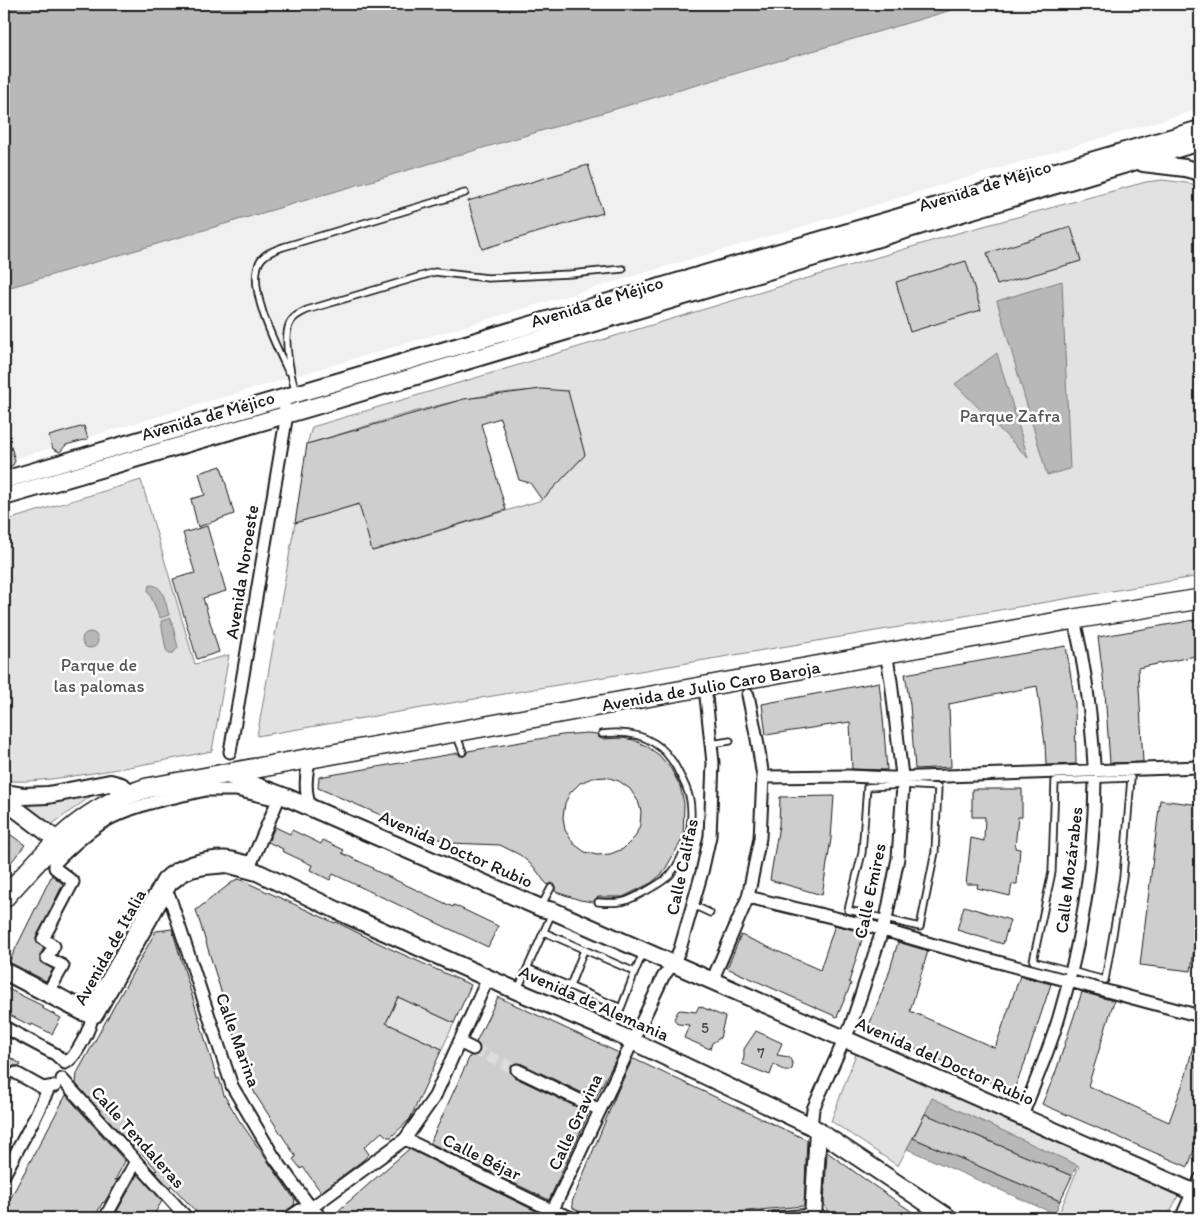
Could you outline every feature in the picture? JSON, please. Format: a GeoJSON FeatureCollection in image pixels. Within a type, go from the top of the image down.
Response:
{"type":"FeatureCollection","features":[{"type":"Feature","properties":{"kind":"main road","name":"Avenida de Julio Caro Baroja"},"geometry":{"type":"LineString","coordinates":[[4,898],[77,822],[95,810],[147,788],[886,653],[1200,599]]}},
{"type":"Feature","properties":{"kind":"street"},"geometry":{"type":"LineString","coordinates":[[1192,132],[1200,141]]}},
{"type":"Feature","properties":{"kind":"street","name":"Avenida de Méjico"},"geometry":{"type":"LineString","coordinates":[[4,497],[288,403],[604,303],[1192,132]]}},
{"type":"Feature","properties":{"kind":"street","name":"Avenida de Méjico"},"geometry":{"type":"LineString","coordinates":[[4,480],[288,403],[1136,162],[1200,141]]}},
{"type":"Feature","properties":{"kind":"street"},"geometry":{"type":"LineString","coordinates":[[1136,162],[1185,168],[1200,172]]}},
{"type":"Feature","properties":{"kind":"street","name":"Avenida Noroeste"},"geometry":{"type":"LineString","coordinates":[[230,752],[288,403]]}},
{"type":"Feature","properties":{"kind":"street","name":"Calle Mozárabes"},"geometry":{"type":"LineString","coordinates":[[1022,1116],[1059,1019],[1071,976],[1084,912],[1092,845],[1095,775],[1091,718],[1081,648],[1074,620]]}},
{"type":"Feature","properties":{"kind":"street","name":"Calle Emires"},"geometry":{"type":"LineString","coordinates":[[814,1128],[813,1109],[851,1025],[884,924],[898,858],[903,782],[886,653]]}},
{"type":"Feature","properties":{"kind":"street","name":"Calle Califas"},"geometry":{"type":"LineString","coordinates":[[632,1042],[663,977],[674,964],[680,949],[710,836],[713,763],[705,687]]}},
{"type":"Feature","properties":{"kind":"street"},"geometry":{"type":"LineString","coordinates":[[712,980],[748,897],[760,838],[763,777],[748,695]]}},
{"type":"Feature","properties":{"kind":"street"},"geometry":{"type":"LineString","coordinates":[[310,758],[306,772],[306,797],[310,807]]}},
{"type":"Feature","properties":{"kind":"street"},"geometry":{"type":"LineString","coordinates":[[763,777],[849,776],[903,782],[1095,775],[1200,767]]}},
{"type":"Feature","properties":{"kind":"street","name":"Avenida Doctor Rubio"},"geometry":{"type":"LineString","coordinates":[[222,773],[310,807],[674,964]]}},
{"type":"Feature","properties":{"kind":"street"},"geometry":{"type":"LineString","coordinates":[[4,793],[23,796],[48,795],[110,784],[121,786],[132,793]]}},
{"type":"Feature","properties":{"kind":"street"},"geometry":{"type":"LineString","coordinates":[[206,790],[236,790],[278,800],[251,863],[226,857],[204,859],[168,873],[95,1001],[85,1005],[50,989],[63,966],[47,958],[54,946],[43,939],[73,882],[55,868],[55,863],[72,846],[103,822],[152,802],[206,790]]}},
{"type":"Feature","properties":{"kind":"street"},"geometry":{"type":"LineString","coordinates":[[4,800],[58,840]]}},
{"type":"Feature","properties":{"kind":"street","name":"Avenida de Alemania"},"geometry":{"type":"LineString","coordinates":[[205,866],[227,864],[257,872],[349,916],[612,1031],[814,1128],[949,1218]]}},
{"type":"Feature","properties":{"kind":"street","name":"Avenida de Italia"},"geometry":{"type":"LineString","coordinates":[[65,1063],[74,1056],[91,1025],[92,1015],[100,1008],[169,883],[182,873],[205,866]]}},
{"type":"Feature","properties":{"kind":"street"},"geometry":{"type":"LineString","coordinates":[[748,897],[884,924],[940,946],[1071,976],[1200,1016]]}},
{"type":"Feature","properties":{"kind":"street","name":"Calle Marina"},"geometry":{"type":"LineString","coordinates":[[170,898],[232,1086],[274,1157],[311,1208],[322,1218]]}},
{"type":"Feature","properties":{"kind":"street","name":"Avenida del Doctor Rubio"},"geometry":{"type":"LineString","coordinates":[[674,964],[1022,1116],[1199,1189]]}},
{"type":"Feature","properties":{"kind":"street"},"geometry":{"type":"LineString","coordinates":[[4,971],[52,997],[92,1015]]}},
{"type":"Feature","properties":{"kind":"street"},"geometry":{"type":"LineString","coordinates":[[288,1218],[300,1210],[311,1208],[405,1139],[435,1096],[488,978]]}},
{"type":"Feature","properties":{"kind":"street"},"geometry":{"type":"LineString","coordinates":[[4,1027],[55,1054],[65,1063],[65,1072],[59,1084],[49,1088],[36,1085],[16,1073]]}},
{"type":"Feature","properties":{"kind":"street"},"geometry":{"type":"LineString","coordinates":[[459,1042],[473,1049]]}},
{"type":"Feature","properties":{"kind":"street","name":"Calle Gravina"},"geometry":{"type":"LineString","coordinates":[[551,1214],[632,1042]]}},
{"type":"Feature","properties":{"kind":"street"},"geometry":{"type":"LineString","coordinates":[[517,1070],[600,1110]]}},
{"type":"Feature","properties":{"kind":"street","name":"Calle Tendaleras"},"geometry":{"type":"LineString","coordinates":[[62,1079],[187,1218]]}},
{"type":"Feature","properties":{"kind":"street"},"geometry":{"type":"LineString","coordinates":[[4,1175],[49,1088]]}},
{"type":"Feature","properties":{"kind":"street"},"geometry":{"type":"LineString","coordinates":[[773,1218],[817,1217],[814,1128]]}},
{"type":"Feature","properties":{"kind":"street","name":"Calle Béjar"},"geometry":{"type":"LineString","coordinates":[[405,1139],[551,1214],[572,1218]]}},
{"type":"Feature","properties":{"kind":"street"},"geometry":{"type":"LineString","coordinates":[[105,1218],[136,1161]]}},
{"type":"Feature","properties":{"kind":"street"},"geometry":{"type":"LineString","coordinates":[[1184,1218],[1199,1189]]}},
{"type":"Feature","properties":{"kind":"lane"},"geometry":{"type":"LineString","coordinates":[[290,374],[275,344],[258,289],[258,268],[264,256],[283,247],[465,193]]}},
{"type":"Feature","properties":{"kind":"lane"},"geometry":{"type":"LineString","coordinates":[[288,403],[290,374],[287,332],[292,320],[298,314],[327,303],[435,272],[488,278],[623,269]]}},
{"type":"Feature","properties":{"kind":"lane"},"geometry":{"type":"LineString","coordinates":[[455,732],[463,752]]}},
{"type":"Feature","properties":{"kind":"lane"},"geometry":{"type":"LineString","coordinates":[[598,902],[618,904],[635,898],[669,875],[685,848],[690,832],[690,800],[675,765],[661,748],[652,741],[641,737],[627,734],[602,734]]}},
{"type":"Feature","properties":{"kind":"lane"},"geometry":{"type":"LineString","coordinates":[[712,744],[730,741]]}},
{"type":"Feature","properties":{"kind":"lane"},"geometry":{"type":"LineString","coordinates":[[1095,775],[1131,778],[1123,877],[1105,980],[1071,976],[1033,961],[1052,872],[1055,781],[1095,775]]}},
{"type":"Feature","properties":{"kind":"lane"},"geometry":{"type":"LineString","coordinates":[[903,782],[938,786],[935,852],[920,927],[884,924],[848,910],[862,853],[867,787],[903,782]]}},
{"type":"Feature","properties":{"kind":"lane"},"geometry":{"type":"LineString","coordinates":[[517,991],[544,932],[551,888]]}},
{"type":"Feature","properties":{"kind":"lane"},"geometry":{"type":"LineString","coordinates":[[693,905],[710,913]]}},
{"type":"Feature","properties":{"kind":"lane"},"geometry":{"type":"LineString","coordinates":[[544,932],[635,972]]}},
{"type":"Feature","properties":{"kind":"lane"},"geometry":{"type":"LineString","coordinates":[[570,986],[584,950]]}},
{"type":"Feature","properties":{"kind":"lane"},"geometry":{"type":"LineString","coordinates":[[612,1031],[644,951]]}},
{"type":"Feature","properties":{"kind":"lane"},"geometry":{"type":"LineString","coordinates":[[527,968],[621,1008]]}},
{"type":"Feature","properties":{"kind":"shaded area"},"geometry":{"type":"Polygon","coordinates":[[[4,4],[972,4],[4,289],[4,4]]]}},
{"type":"Feature","properties":{"kind":"shaded area"},"geometry":{"type":"Polygon","coordinates":[[[972,4],[1200,4],[1200,109],[4,462],[4,289],[972,4]]]}},
{"type":"Feature","properties":{"kind":"shaded area"},"geometry":{"type":"Polygon","coordinates":[[[1062,281],[1070,469],[1047,475],[997,301],[1062,281]]]}},
{"type":"Feature","properties":{"kind":"shaded area"},"geometry":{"type":"Polygon","coordinates":[[[997,353],[1028,458],[955,384],[997,353]]]}},
{"type":"Feature","properties":{"kind":"shaded area"},"geometry":{"type":"Polygon","coordinates":[[[151,585],[159,588],[162,592],[169,615],[160,618],[148,590],[151,585]]]}},
{"type":"Feature","properties":{"kind":"shaded area"},"geometry":{"type":"Polygon","coordinates":[[[171,618],[178,648],[173,653],[169,653],[166,650],[161,621],[171,618]]]}},
{"type":"Feature","properties":{"kind":"shaded area"},"geometry":{"type":"Polygon","coordinates":[[[87,632],[93,632],[98,637],[96,646],[87,648],[82,643],[82,637],[87,632]]]}},
{"type":"Feature","properties":{"kind":"shaded area"},"geometry":{"type":"Polygon","coordinates":[[[932,1098],[1077,1165],[1072,1176],[925,1114],[932,1098]]]}},
{"type":"Feature","properties":{"kind":"shaded area"},"geometry":{"type":"Polygon","coordinates":[[[913,1138],[1060,1201],[1055,1214],[907,1149],[913,1138]]]}},
{"type":"Feature","properties":{"kind":"green space","name":"Parque Zafra"},"geometry":{"type":"Polygon","coordinates":[[[1162,180],[1187,183],[1200,188],[1200,576],[257,736],[295,523],[359,504],[373,551],[542,500],[585,455],[541,390],[481,396],[452,402],[307,444],[312,427],[958,233],[1146,182],[1162,180]]]}},
{"type":"Feature","properties":{"kind":"green space","name":"Parque de las palomas"},"geometry":{"type":"Polygon","coordinates":[[[141,480],[195,664],[229,655],[212,751],[70,777],[17,781],[4,779],[4,521],[141,480]]]}},
{"type":"Feature","properties":{"kind":"green space"},"geometry":{"type":"Polygon","coordinates":[[[97,792],[51,825],[15,801],[97,792]]]}},
{"type":"Feature","properties":{"kind":"green space"},"geometry":{"type":"Polygon","coordinates":[[[398,997],[454,1023],[442,1049],[386,1023],[398,997]]]}},
{"type":"Feature","properties":{"kind":"green space"},"geometry":{"type":"Polygon","coordinates":[[[856,1054],[1178,1196],[1167,1218],[1057,1218],[1079,1166],[931,1102],[898,1166],[831,1121],[856,1054]]]}},
{"type":"Feature","properties":{"kind":"building"},"geometry":{"type":"Polygon","coordinates":[[[588,165],[603,213],[482,249],[468,201],[588,165]]]}},
{"type":"Feature","properties":{"kind":"building"},"geometry":{"type":"Polygon","coordinates":[[[1071,227],[1081,261],[997,285],[987,253],[1071,227]]]}},
{"type":"Feature","properties":{"kind":"building"},"geometry":{"type":"Polygon","coordinates":[[[966,261],[981,310],[910,332],[896,282],[966,261]]]}},
{"type":"Feature","properties":{"kind":"building"},"geometry":{"type":"Polygon","coordinates":[[[541,389],[568,391],[585,455],[542,500],[530,483],[519,480],[500,418],[481,424],[506,510],[372,551],[359,504],[295,523],[307,444],[464,399],[541,389]]]}},
{"type":"Feature","properties":{"kind":"building"},"geometry":{"type":"Polygon","coordinates":[[[84,426],[88,439],[66,445],[60,452],[53,449],[49,436],[84,426]]]}},
{"type":"Feature","properties":{"kind":"building"},"geometry":{"type":"Polygon","coordinates":[[[7,432],[15,461],[13,465],[4,469],[4,433],[7,432]]]}},
{"type":"Feature","properties":{"kind":"building"},"geometry":{"type":"Polygon","coordinates":[[[221,466],[234,514],[198,527],[191,499],[205,495],[199,473],[221,466]]]}},
{"type":"Feature","properties":{"kind":"building"},"geometry":{"type":"Polygon","coordinates":[[[207,526],[226,591],[203,598],[219,652],[197,659],[173,579],[195,573],[183,533],[207,526]]]}},
{"type":"Feature","properties":{"kind":"building"},"geometry":{"type":"Polygon","coordinates":[[[1200,619],[1200,655],[1138,668],[1143,762],[1110,763],[1105,692],[1098,637],[1200,619]]]}},
{"type":"Feature","properties":{"kind":"building"},"geometry":{"type":"Polygon","coordinates":[[[1066,646],[1075,703],[1076,764],[1046,765],[1037,686],[949,704],[951,767],[915,769],[910,705],[905,674],[1066,646]]]}},
{"type":"Feature","properties":{"kind":"building"},"geometry":{"type":"Polygon","coordinates":[[[879,682],[887,770],[852,769],[850,722],[766,735],[762,704],[879,682]]]}},
{"type":"Feature","properties":{"kind":"building"},"geometry":{"type":"Polygon","coordinates":[[[587,733],[597,734],[602,739],[622,738],[634,740],[659,755],[671,769],[680,786],[684,803],[683,838],[663,873],[651,883],[623,897],[598,897],[593,902],[556,892],[555,885],[551,883],[548,885],[534,867],[520,855],[500,845],[450,843],[318,788],[319,777],[458,753],[460,756],[464,756],[468,751],[562,735],[587,733]],[[606,777],[592,778],[580,783],[570,793],[565,803],[563,817],[565,830],[574,844],[585,852],[597,855],[610,854],[623,849],[635,837],[640,825],[641,811],[638,801],[630,789],[619,781],[606,777]]]}},
{"type":"Feature","properties":{"kind":"building"},"geometry":{"type":"Polygon","coordinates":[[[972,789],[1022,789],[1022,817],[1018,817],[1015,848],[1020,849],[1017,884],[1012,884],[1010,896],[977,888],[978,884],[966,884],[971,838],[984,841],[985,817],[972,817],[972,789]]]}},
{"type":"Feature","properties":{"kind":"building"},"geometry":{"type":"Polygon","coordinates":[[[834,796],[831,839],[822,895],[770,880],[779,825],[780,797],[834,796]]]}},
{"type":"Feature","properties":{"kind":"building"},"geometry":{"type":"Polygon","coordinates":[[[1160,800],[1200,805],[1200,903],[1191,971],[1140,965],[1160,800]]]}},
{"type":"Feature","properties":{"kind":"building"},"geometry":{"type":"Polygon","coordinates":[[[275,827],[290,834],[292,830],[321,844],[323,840],[344,850],[342,853],[372,869],[498,926],[488,947],[333,874],[330,880],[310,870],[312,865],[268,842],[275,827]]]}},
{"type":"Feature","properties":{"kind":"building"},"geometry":{"type":"Polygon","coordinates":[[[4,830],[25,845],[4,871],[4,830]]]}},
{"type":"Feature","properties":{"kind":"building"},"geometry":{"type":"Polygon","coordinates":[[[52,875],[63,884],[36,939],[37,943],[44,948],[40,955],[40,962],[53,969],[46,981],[9,962],[52,875]]]}},
{"type":"Feature","properties":{"kind":"building"},"geometry":{"type":"Polygon","coordinates":[[[239,879],[471,985],[454,1023],[398,997],[386,1023],[442,1049],[410,1119],[391,1137],[387,1137],[382,1132],[364,1147],[369,1154],[362,1161],[321,1192],[303,1167],[301,1169],[293,1159],[296,1157],[255,1094],[245,1069],[196,910],[235,880],[239,879]]]}},
{"type":"Feature","properties":{"kind":"building"},"geometry":{"type":"Polygon","coordinates":[[[964,906],[1010,920],[1003,944],[957,930],[964,906]]]}},
{"type":"Feature","properties":{"kind":"building"},"geometry":{"type":"Polygon","coordinates":[[[835,925],[864,933],[849,982],[851,984],[837,1017],[727,968],[741,935],[820,970],[835,925]]]}},
{"type":"Feature","properties":{"kind":"building"},"geometry":{"type":"Polygon","coordinates":[[[172,929],[217,1079],[219,1078],[224,1095],[239,1120],[295,1200],[294,1205],[277,1218],[202,1218],[171,1185],[170,1188],[154,1171],[157,1170],[134,1145],[133,1147],[76,1084],[77,1073],[156,931],[172,929]]]}},
{"type":"Feature","properties":{"kind":"building"},"geometry":{"type":"Polygon","coordinates":[[[898,942],[928,951],[910,1011],[995,1048],[1020,976],[1051,984],[1013,1092],[868,1028],[888,976],[898,942]]]}},
{"type":"Feature","properties":{"kind":"building"},"geometry":{"type":"Polygon","coordinates":[[[4,987],[43,1006],[42,1008],[61,1018],[52,1034],[4,1012],[4,987]]]}},
{"type":"Feature","properties":{"kind":"building"},"geometry":{"type":"Polygon","coordinates":[[[1082,992],[1114,1001],[1088,1086],[1169,1122],[1186,1075],[1196,1033],[1200,1034],[1200,1133],[1188,1167],[1042,1104],[1055,1074],[1082,992]]]}},
{"type":"Feature","properties":{"kind":"building"},"geometry":{"type":"Polygon","coordinates":[[[498,997],[619,1053],[595,1099],[520,1063],[513,1064],[510,1067],[511,1074],[514,1077],[589,1113],[549,1200],[430,1143],[470,1056],[477,1055],[480,1052],[479,1045],[476,1042],[498,997]]]}},
{"type":"Feature","properties":{"kind":"building"},"geometry":{"type":"Polygon","coordinates":[[[699,1006],[725,1017],[720,1038],[712,1043],[710,1049],[684,1038],[689,1025],[678,1024],[674,1019],[678,1011],[696,1012],[699,1006]]]}},
{"type":"Feature","properties":{"kind":"building"},"geometry":{"type":"Polygon","coordinates":[[[756,1031],[782,1043],[777,1055],[789,1057],[793,1064],[792,1069],[784,1071],[774,1064],[770,1075],[742,1064],[744,1049],[756,1031]]]}},
{"type":"Feature","properties":{"kind":"building"},"geometry":{"type":"Polygon","coordinates":[[[4,1054],[21,1064],[20,1066],[13,1066],[9,1070],[9,1076],[12,1080],[4,1096],[4,1054]]]}},
{"type":"Feature","properties":{"kind":"building"},"geometry":{"type":"Polygon","coordinates":[[[634,1059],[807,1140],[804,1206],[690,1216],[633,1218],[603,1218],[584,1214],[573,1208],[572,1202],[618,1090],[634,1059]]]}},
{"type":"Feature","properties":{"kind":"building"},"geometry":{"type":"Polygon","coordinates":[[[66,1095],[125,1161],[115,1180],[118,1179],[94,1218],[4,1218],[4,1210],[66,1095]]]}},
{"type":"Feature","properties":{"kind":"building"},"geometry":{"type":"Polygon","coordinates":[[[925,1114],[1072,1176],[1060,1201],[913,1138],[925,1114]]]}},
{"type":"Feature","properties":{"kind":"building"},"geometry":{"type":"Polygon","coordinates":[[[409,1149],[542,1214],[540,1218],[344,1218],[338,1211],[409,1149]]]}},
{"type":"Feature","properties":{"kind":"building"},"geometry":{"type":"Polygon","coordinates":[[[827,1152],[921,1218],[838,1218],[826,1209],[824,1203],[827,1152]]]}},
{"type":"Feature","properties":{"kind":"building"},"geometry":{"type":"Polygon","coordinates":[[[138,1174],[162,1201],[152,1218],[130,1218],[117,1211],[138,1174]]]}},
{"type":"Feature","properties":{"kind":"tunnel"},"geometry":{"type":"LineString","coordinates":[[473,1049],[517,1070]]}}]}
